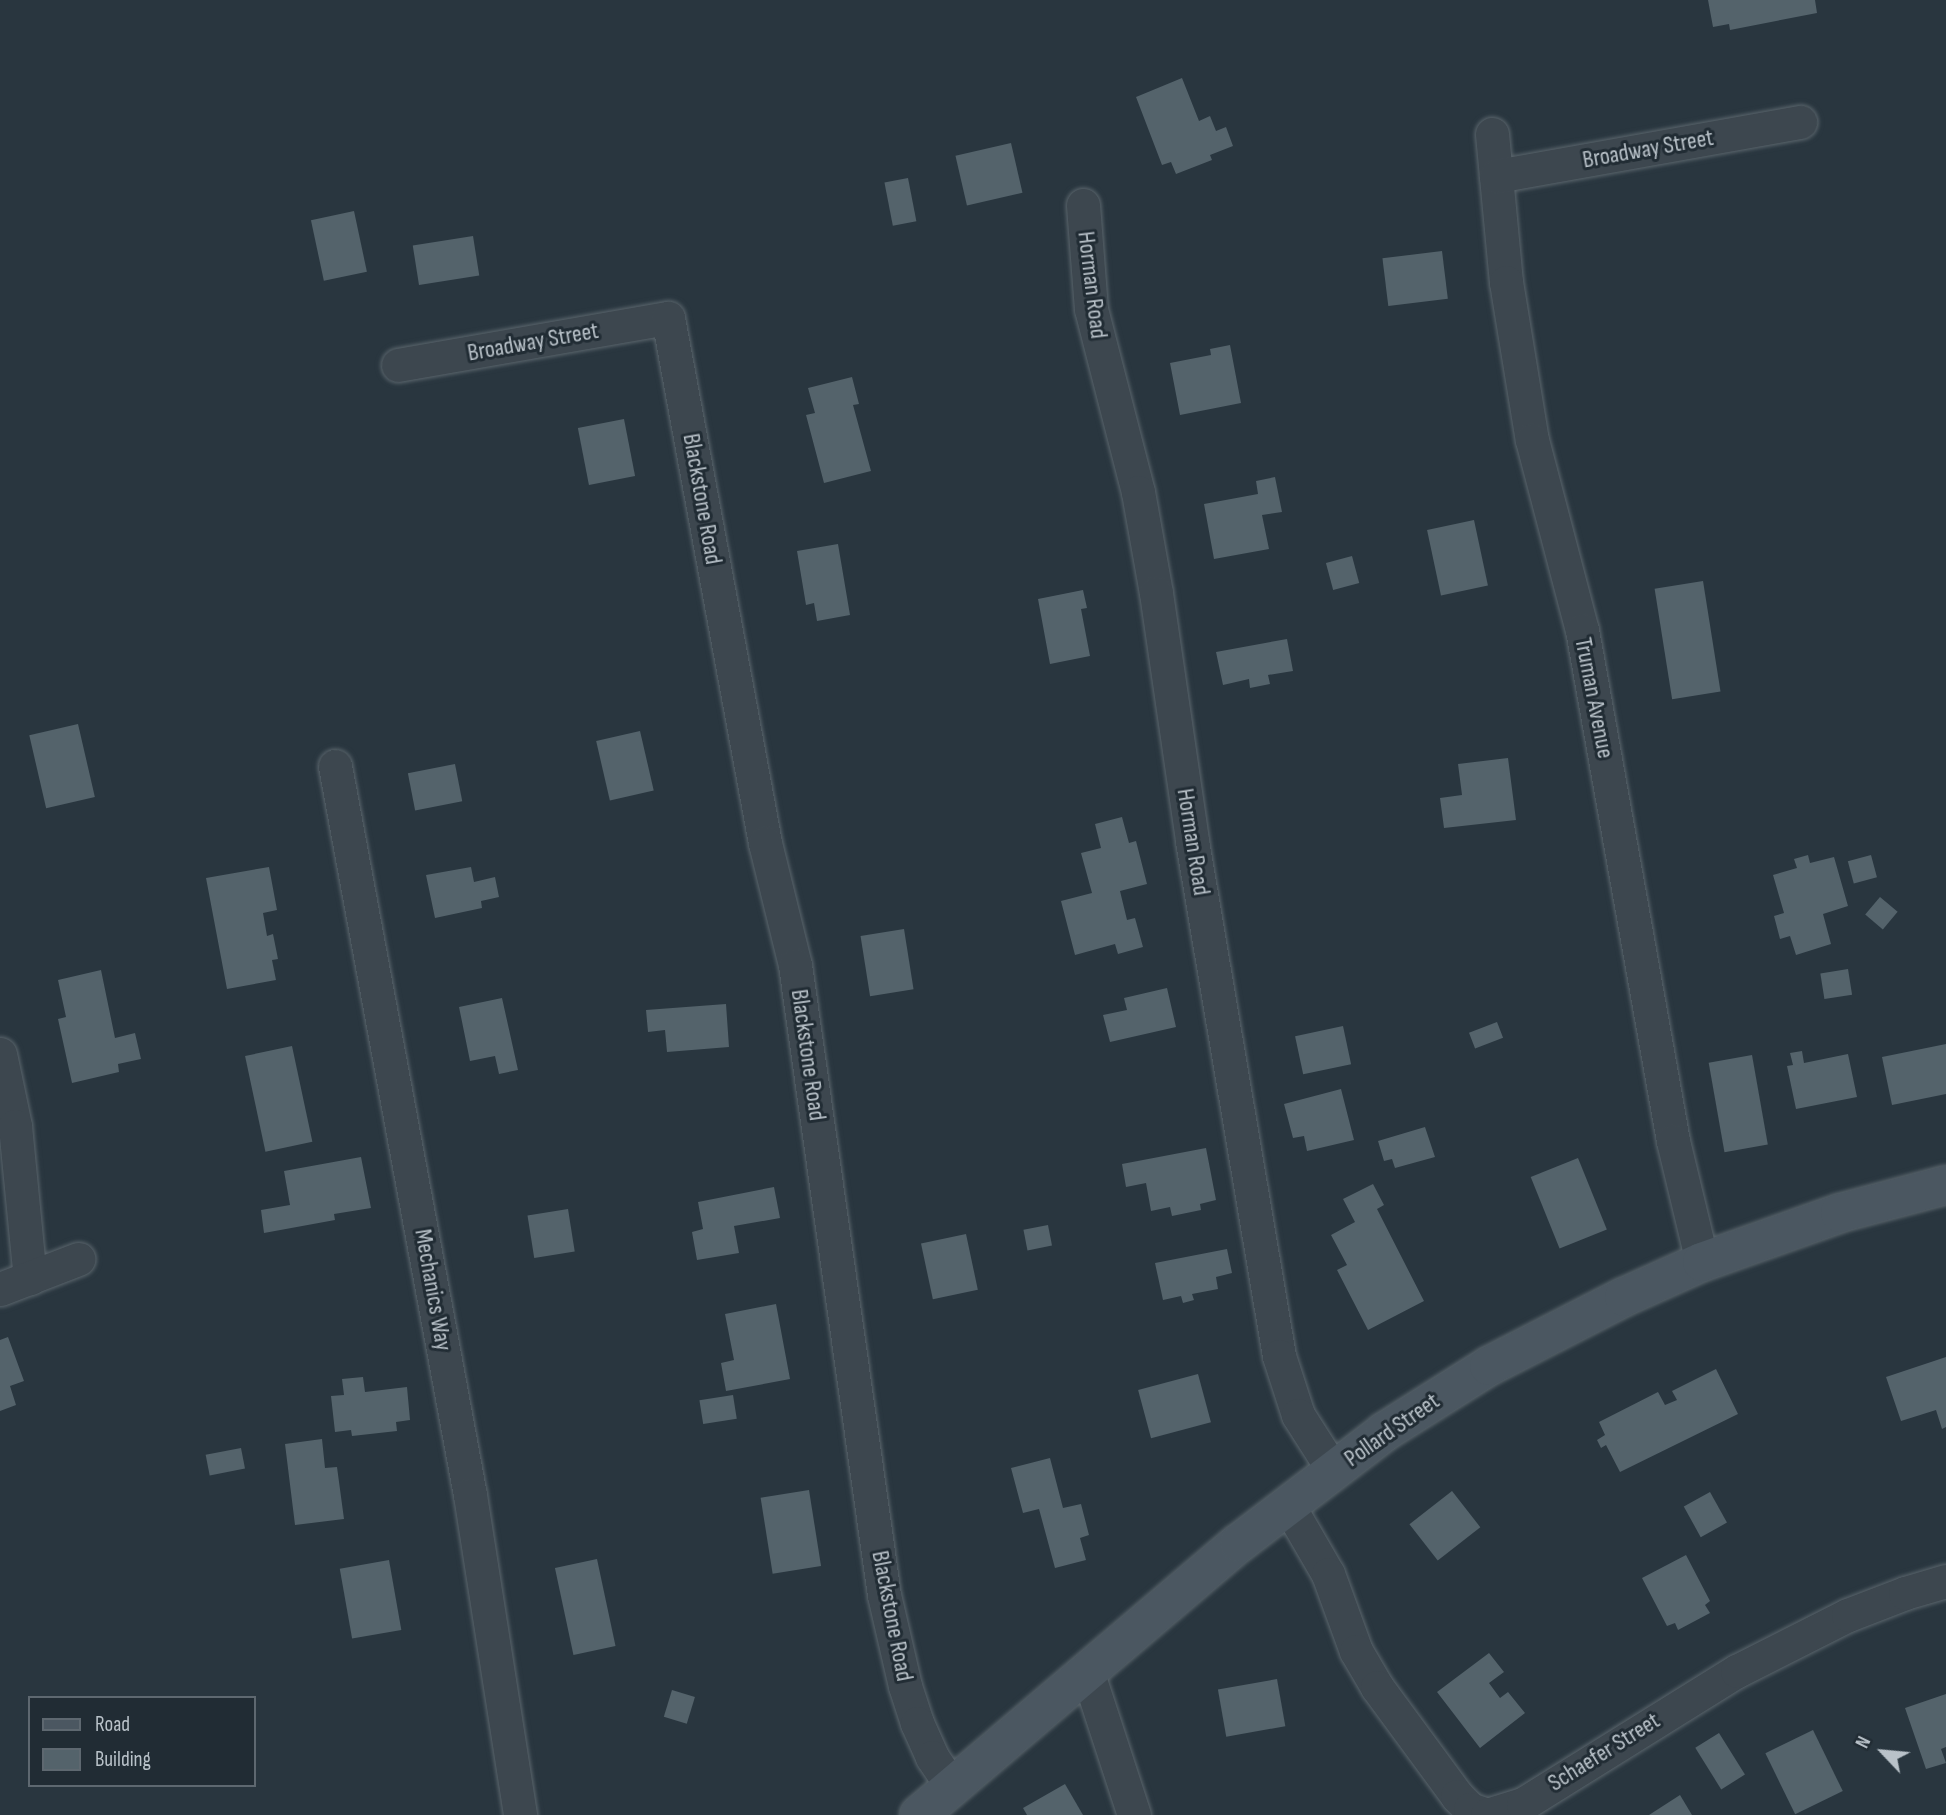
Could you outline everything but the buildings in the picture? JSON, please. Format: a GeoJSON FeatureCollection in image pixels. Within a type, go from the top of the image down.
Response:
{"type":"FeatureCollection","features":[{"type":"Feature","properties":{"kind":"street","name":"Broadway Street"},"geometry":{"type":"LineString","coordinates":[[1496,176],[1800,122]]}},
{"type":"Feature","properties":{"kind":"street","name":"Truman Avenue"},"geometry":{"type":"LineString","coordinates":[[1492,134],[1506,282],[1532,440],[1581,630],[1671,1129],[1702,1262]]}},
{"type":"Feature","properties":{"kind":"street","name":"Horman Road"},"geometry":{"type":"LineString","coordinates":[[1083,205],[1091,309],[1138,492],[1156,593],[1192,841],[1279,1356],[1298,1415],[1333,1470]]}},
{"type":"Feature","properties":{"kind":"street","name":"Broadway Street"},"geometry":{"type":"LineString","coordinates":[[398,365],[668,318]]}},
{"type":"Feature","properties":{"kind":"street","name":"Blackstone Road"},"geometry":{"type":"LineString","coordinates":[[668,318],[765,843],[795,965],[884,1595],[905,1686],[917,1723],[932,1757],[952,1787]]}},
{"type":"Feature","properties":{"kind":"street","name":"Mechanics Way"},"geometry":{"type":"LineString","coordinates":[[335,766],[465,1468],[520,1815]]}},
{"type":"Feature","properties":{"kind":"street"},"geometry":{"type":"LineString","coordinates":[[0,1054],[15,1126],[15,1283],[78,1259]]}},
{"type":"Feature","properties":{"kind":"street","name":"Pollard Street"},"geometry":{"type":"LineString","coordinates":[[919,1815],[1087,1671],[1288,1505],[1384,1432],[1489,1366],[1702,1262],[1840,1213],[1946,1185]]}},
{"type":"Feature","properties":{"kind":"street","name":"Schaefer Street"},"geometry":{"type":"LineString","coordinates":[[1288,1505],[1328,1574],[1356,1651],[1377,1687],[1457,1796],[1470,1809],[1487,1815],[1523,1804],[1693,1696],[1748,1665],[1848,1615],[1905,1593],[1946,1581]]}},
{"type":"Feature","properties":{"kind":"street"},"geometry":{"type":"LineString","coordinates":[[1087,1671],[1134,1815]]}}]}
